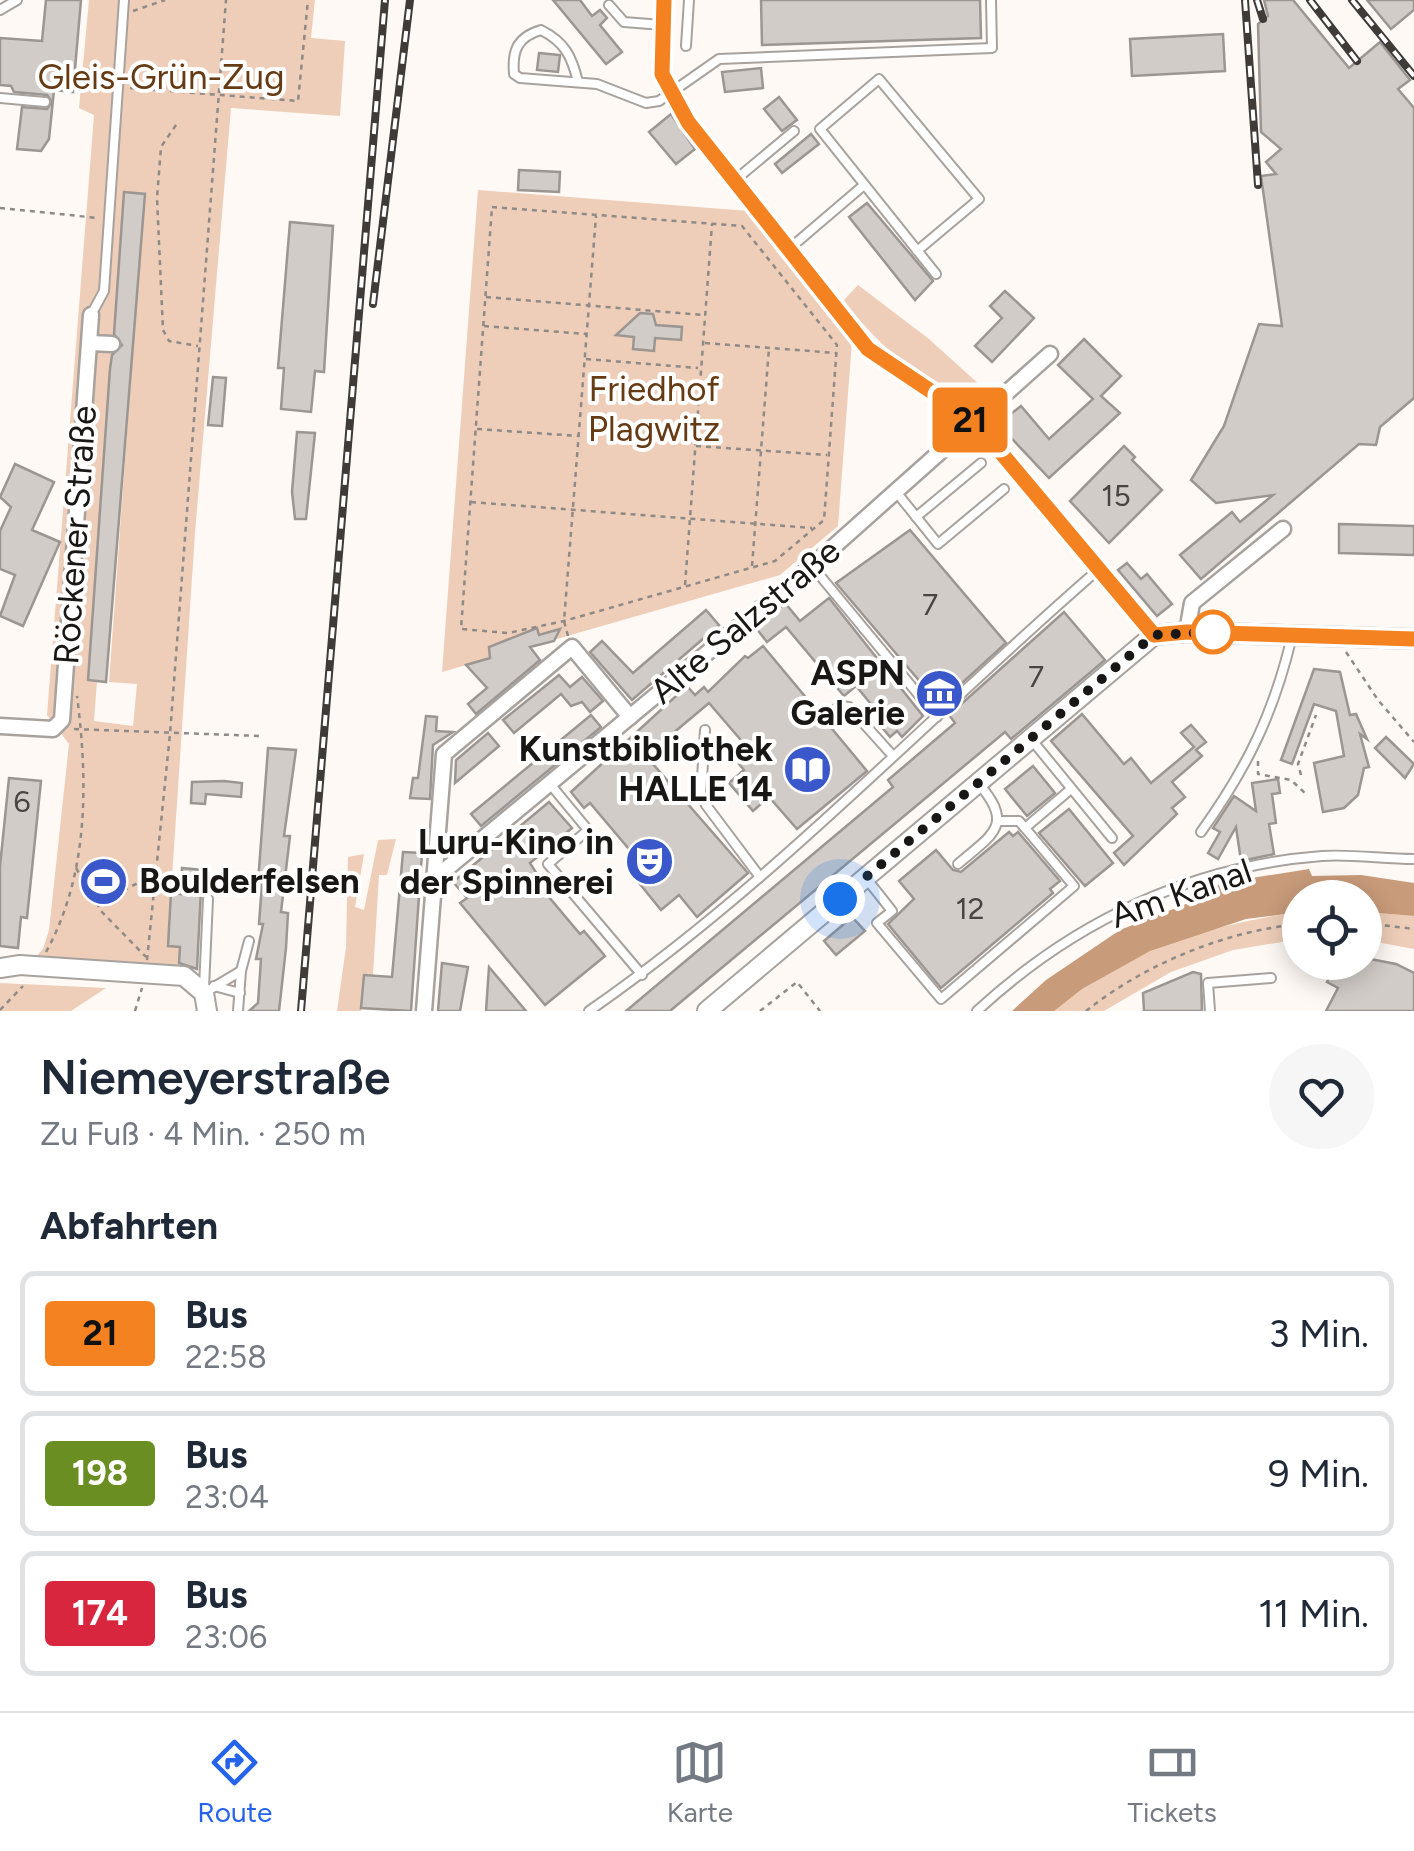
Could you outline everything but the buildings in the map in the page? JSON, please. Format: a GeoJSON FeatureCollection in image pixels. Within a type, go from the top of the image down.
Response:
{"type":"FeatureCollection","features":[{"type":"Feature","properties":{"kind":"street"},"geometry":{"type":"LineString","coordinates":[[664,0],[660,67],[669,94],[734,182],[868,349],[976,425],[1154,635]]}},
{"type":"Feature","properties":{"kind":"street","name":"Röckener Straße"},"geometry":{"type":"LineString","coordinates":[[0,726],[58,727],[65,678],[91,316]]}},
{"type":"Feature","properties":{"kind":"street"},"geometry":{"type":"LineString","coordinates":[[90,343],[112,344]]}},
{"type":"Feature","properties":{"kind":"street","name":"Alte Salzstraße"},"geometry":{"type":"LineString","coordinates":[[433,880],[812,566],[976,425],[1050,354]]}},
{"type":"Feature","properties":{"kind":"street"},"geometry":{"type":"LineString","coordinates":[[1187,632],[1192,603],[1284,529]]}},
{"type":"Feature","properties":{"kind":"street"},"geometry":{"type":"LineString","coordinates":[[706,1011],[1154,635],[1187,632],[1414,639]]}},
{"type":"Feature","properties":{"kind":"street"},"geometry":{"type":"LineString","coordinates":[[424,1011],[444,754],[572,648],[630,717]]}},
{"type":"Feature","properties":{"kind":"street"},"geometry":{"type":"LineString","coordinates":[[0,971],[205,994]]}},
{"type":"Feature","properties":{"kind":"lane"},"geometry":{"type":"LineString","coordinates":[[0,10],[17,0]]}},
{"type":"Feature","properties":{"kind":"lane","name":"Röckener Straße"},"geometry":{"type":"LineString","coordinates":[[91,316],[104,291],[124,0]]}},
{"type":"Feature","properties":{"kind":"lane"},"geometry":{"type":"LineString","coordinates":[[686,46],[689,0]]}},
{"type":"Feature","properties":{"kind":"lane"},"geometry":{"type":"LineString","coordinates":[[578,82],[570,55],[557,38],[541,30],[525,34],[516,47],[514,74],[520,78],[578,82],[619,90],[646,103],[669,94],[719,59],[992,48],[991,0]]}},
{"type":"Feature","properties":{"kind":"lane"},"geometry":{"type":"LineString","coordinates":[[610,5],[624,22],[662,25]]}},
{"type":"Feature","properties":{"kind":"lane"},"geometry":{"type":"LineString","coordinates":[[917,251],[979,199],[879,78],[820,129],[864,185],[917,251],[936,274]]}},
{"type":"Feature","properties":{"kind":"lane"},"geometry":{"type":"LineString","coordinates":[[0,98],[45,102]]}},
{"type":"Feature","properties":{"kind":"lane"},"geometry":{"type":"LineString","coordinates":[[734,182],[794,131]]}},
{"type":"Feature","properties":{"kind":"lane"},"geometry":{"type":"LineString","coordinates":[[789,250],[864,185]]}},
{"type":"Feature","properties":{"kind":"lane"},"geometry":{"type":"LineString","coordinates":[[916,518],[982,464]]}},
{"type":"Feature","properties":{"kind":"lane"},"geometry":{"type":"LineString","coordinates":[[897,492],[938,544],[1004,489]]}},
{"type":"Feature","properties":{"kind":"lane"},"geometry":{"type":"LineString","coordinates":[[812,566],[937,717]]}},
{"type":"Feature","properties":{"kind":"lane"},"geometry":{"type":"LineString","coordinates":[[589,1011],[642,975],[826,822],[996,658],[1100,568]]}},
{"type":"Feature","properties":{"kind":"lane"},"geometry":{"type":"LineString","coordinates":[[1201,832],[1244,772],[1257,745],[1292,636]]}},
{"type":"Feature","properties":{"kind":"lane"},"geometry":{"type":"LineString","coordinates":[[823,718],[840,706],[848,706],[893,756]]}},
{"type":"Feature","properties":{"kind":"lane"},"geometry":{"type":"LineString","coordinates":[[705,730],[701,794],[760,877]]}},
{"type":"Feature","properties":{"kind":"lane"},"geometry":{"type":"LineString","coordinates":[[1032,739],[1112,838]]}},
{"type":"Feature","properties":{"kind":"lane"},"geometry":{"type":"LineString","coordinates":[[958,864],[994,833],[999,821],[996,806],[978,783]]}},
{"type":"Feature","properties":{"kind":"lane"},"geometry":{"type":"LineString","coordinates":[[550,784],[588,830],[548,864],[642,975]]}},
{"type":"Feature","properties":{"kind":"lane"},"geometry":{"type":"LineString","coordinates":[[1025,828],[1071,790]]}},
{"type":"Feature","properties":{"kind":"lane"},"geometry":{"type":"LineString","coordinates":[[866,878],[892,911],[877,923],[941,999],[1074,886],[1019,822],[999,821]]}},
{"type":"Feature","properties":{"kind":"lane","name":"Am Kanal"},"geometry":{"type":"LineString","coordinates":[[977,1011],[1022,969],[1113,912],[1171,889],[1241,868],[1319,856],[1414,859]]}},
{"type":"Feature","properties":{"kind":"lane"},"geometry":{"type":"LineString","coordinates":[[205,994],[208,899]]}},
{"type":"Feature","properties":{"kind":"lane"},"geometry":{"type":"LineString","coordinates":[[238,1011],[241,971],[249,941]]}},
{"type":"Feature","properties":{"kind":"lane"},"geometry":{"type":"LineString","coordinates":[[205,994],[241,971]]}},
{"type":"Feature","properties":{"kind":"lane"},"geometry":{"type":"LineString","coordinates":[[1210,1011],[1208,983],[1271,978]]}},
{"type":"Feature","properties":{"kind":"lane"},"geometry":{"type":"LineString","coordinates":[[205,994],[240,993]]}},
{"type":"Feature","properties":{"kind":"path"},"geometry":{"type":"LineString","coordinates":[[123,11],[142,10],[164,0]]}},
{"type":"Feature","properties":{"kind":"path"},"geometry":{"type":"LineString","coordinates":[[146,970],[170,734],[226,0]]}},
{"type":"Feature","properties":{"kind":"path"},"geometry":{"type":"LineString","coordinates":[[118,87],[298,101],[308,0]]}},
{"type":"Feature","properties":{"kind":"path"},"geometry":{"type":"LineString","coordinates":[[176,125],[161,146],[156,198],[163,330],[169,342],[199,346]]}},
{"type":"Feature","properties":{"kind":"path"},"geometry":{"type":"LineString","coordinates":[[0,208],[109,219]]}},
{"type":"Feature","properties":{"kind":"path"},"geometry":{"type":"LineString","coordinates":[[492,208],[596,215],[742,226],[837,345],[824,520],[775,561],[564,621],[508,633],[460,629],[492,208]]}},
{"type":"Feature","properties":{"kind":"path"},"geometry":{"type":"LineString","coordinates":[[572,648],[564,621],[596,215]]}},
{"type":"Feature","properties":{"kind":"path"},"geometry":{"type":"LineString","coordinates":[[685,586],[712,224]]}},
{"type":"Feature","properties":{"kind":"path"},"geometry":{"type":"LineString","coordinates":[[485,297],[705,316]]}},
{"type":"Feature","properties":{"kind":"path"},"geometry":{"type":"LineString","coordinates":[[483,326],[587,334]]}},
{"type":"Feature","properties":{"kind":"path"},"geometry":{"type":"LineString","coordinates":[[703,343],[836,353]]}},
{"type":"Feature","properties":{"kind":"path"},"geometry":{"type":"LineString","coordinates":[[752,567],[769,348]]}},
{"type":"Feature","properties":{"kind":"path"},"geometry":{"type":"LineString","coordinates":[[585,359],[701,368]]}},
{"type":"Feature","properties":{"kind":"path"},"geometry":{"type":"LineString","coordinates":[[475,429],[578,436]]}},
{"type":"Feature","properties":{"kind":"path"},"geometry":{"type":"LineString","coordinates":[[695,446],[829,456]]}},
{"type":"Feature","properties":{"kind":"path"},"geometry":{"type":"LineString","coordinates":[[470,502],[814,528]]}},
{"type":"Feature","properties":{"kind":"path"},"geometry":{"type":"LineString","coordinates":[[1340,636],[1358,672],[1414,742]]}},
{"type":"Feature","properties":{"kind":"path"},"geometry":{"type":"LineString","coordinates":[[44,957],[76,868],[84,804],[76,684],[65,678]]}},
{"type":"Feature","properties":{"kind":"path"},"geometry":{"type":"LineString","coordinates":[[1301,775],[1298,764],[1316,715]]}},
{"type":"Feature","properties":{"kind":"path"},"geometry":{"type":"LineString","coordinates":[[82,729],[259,736]]}},
{"type":"Feature","properties":{"kind":"path"},"geometry":{"type":"LineString","coordinates":[[1258,752],[1258,774],[1290,780],[1307,795]]}},
{"type":"Feature","properties":{"kind":"path"},"geometry":{"type":"LineString","coordinates":[[76,868],[122,936],[148,958]]}},
{"type":"Feature","properties":{"kind":"path"},"geometry":{"type":"LineString","coordinates":[[98,905],[158,872]]}},
{"type":"Feature","properties":{"kind":"path"},"geometry":{"type":"LineString","coordinates":[[1382,925],[1414,928]]}},
{"type":"Feature","properties":{"kind":"path"},"geometry":{"type":"LineString","coordinates":[[1086,1011],[1157,965],[1248,933],[1282,927]]}},
{"type":"Feature","properties":{"kind":"path"},"geometry":{"type":"LineString","coordinates":[[760,1011],[797,982],[820,1011]]}},
{"type":"Feature","properties":{"kind":"path"},"geometry":{"type":"LineString","coordinates":[[0,1010],[23,986]]}},
{"type":"Feature","properties":{"kind":"path"},"geometry":{"type":"LineString","coordinates":[[136,1011],[142,987]]}},
{"type":"Feature","properties":{"kind":"green space","name":"Gleis-Grün-Zug"},"geometry":{"type":"Polygon","coordinates":[[[89,0],[315,0],[311,38],[345,41],[340,116],[231,108],[195,533],[171,893],[168,946],[180,947],[179,968],[35,958],[43,949],[49,930],[69,744],[47,715],[94,115],[79,108],[89,0]],[[124,193],[88,679],[97,681],[94,721],[133,726],[137,684],[109,682],[144,197],[124,193]]]}},
{"type":"Feature","properties":{"kind":"green space","name":"Friedhof Plagwitz"},"geometry":{"type":"Polygon","coordinates":[[[478,190],[749,211],[852,341],[838,526],[780,575],[442,672],[478,190]]]}},
{"type":"Feature","properties":{"kind":"green space"},"geometry":{"type":"Polygon","coordinates":[[[858,285],[929,339],[992,396],[974,405],[902,361],[871,333],[844,300],[858,285]]]}},
{"type":"Feature","properties":{"kind":"green space"},"geometry":{"type":"Polygon","coordinates":[[[396,839],[387,875],[379,875],[373,975],[364,975],[361,1011],[337,1011],[346,947],[348,857],[364,854],[355,907],[364,910],[378,840],[396,839]]]}},
{"type":"Feature","properties":{"kind":"green space"},"geometry":{"type":"Polygon","coordinates":[[[1382,913],[1414,916],[1414,949],[1382,943],[1382,913]]]}},
{"type":"Feature","properties":{"kind":"green space"},"geometry":{"type":"Polygon","coordinates":[[[1282,915],[1282,942],[1233,950],[1171,972],[1104,1011],[1054,1011],[1106,972],[1136,957],[1203,932],[1282,915]]]}},
{"type":"Feature","properties":{"kind":"green space"},"geometry":{"type":"Polygon","coordinates":[[[0,983],[106,988],[71,1011],[0,1011],[0,983]]]}},
{"type":"Feature","properties":{"kind":"shaded area"},"geometry":{"type":"Polygon","coordinates":[[[1309,869],[1312,876],[1361,875],[1414,883],[1414,916],[1382,913],[1382,880],[1282,880],[1282,914],[1246,919],[1150,951],[1082,989],[1054,1011],[1012,1011],[1046,980],[1120,930],[1209,895],[1220,883],[1309,869]]]}},
{"type":"Feature","properties":{"kind":"railway"},"geometry":{"type":"LineString","coordinates":[[301,1011],[385,0]]}},
{"type":"Feature","properties":{"kind":"railway"},"geometry":{"type":"LineString","coordinates":[[373,304],[410,0]]}},
{"type":"Feature","properties":{"kind":"railway"},"geometry":{"type":"LineString","coordinates":[[1245,0],[1258,185]]}},
{"type":"Feature","properties":{"kind":"railway"},"geometry":{"type":"LineString","coordinates":[[1257,0],[1263,19]]}},
{"type":"Feature","properties":{"kind":"railway"},"geometry":{"type":"LineString","coordinates":[[1310,0],[1357,61]]}},
{"type":"Feature","properties":{"kind":"railway"},"geometry":{"type":"LineString","coordinates":[[1352,0],[1414,76]]}},
{"type":"Feature","properties":{"kind":"bus line","name":"21"},"geometry":{"type":"LineString","coordinates":[[664,0],[662,74],[669,94],[688,122],[868,349],[959,410],[987,436],[1154,635],[1187,632],[1414,639]]}},
{"type":"Feature","properties":{"kind":"place","name":"ASPN Galerie"},"geometry":{"type":"Point","coordinates":[940,693]}},
{"type":"Feature","properties":{"kind":"place","name":"Kunstbibliothek HALLE 14"},"geometry":{"type":"Point","coordinates":[808,769]}},
{"type":"Feature","properties":{"kind":"place","name":"Luru-Kino in der Spinnerei"},"geometry":{"type":"Point","coordinates":[649,862]}},
{"type":"Feature","properties":{"kind":"place","name":"Boulderfelsen"},"geometry":{"type":"Point","coordinates":[104,881]}},
{"type":"Feature","properties":{"kind":"route"},"geometry":{"type":"LineString","coordinates":[[840,899],[1154,635],[1213,632]]}}]}
